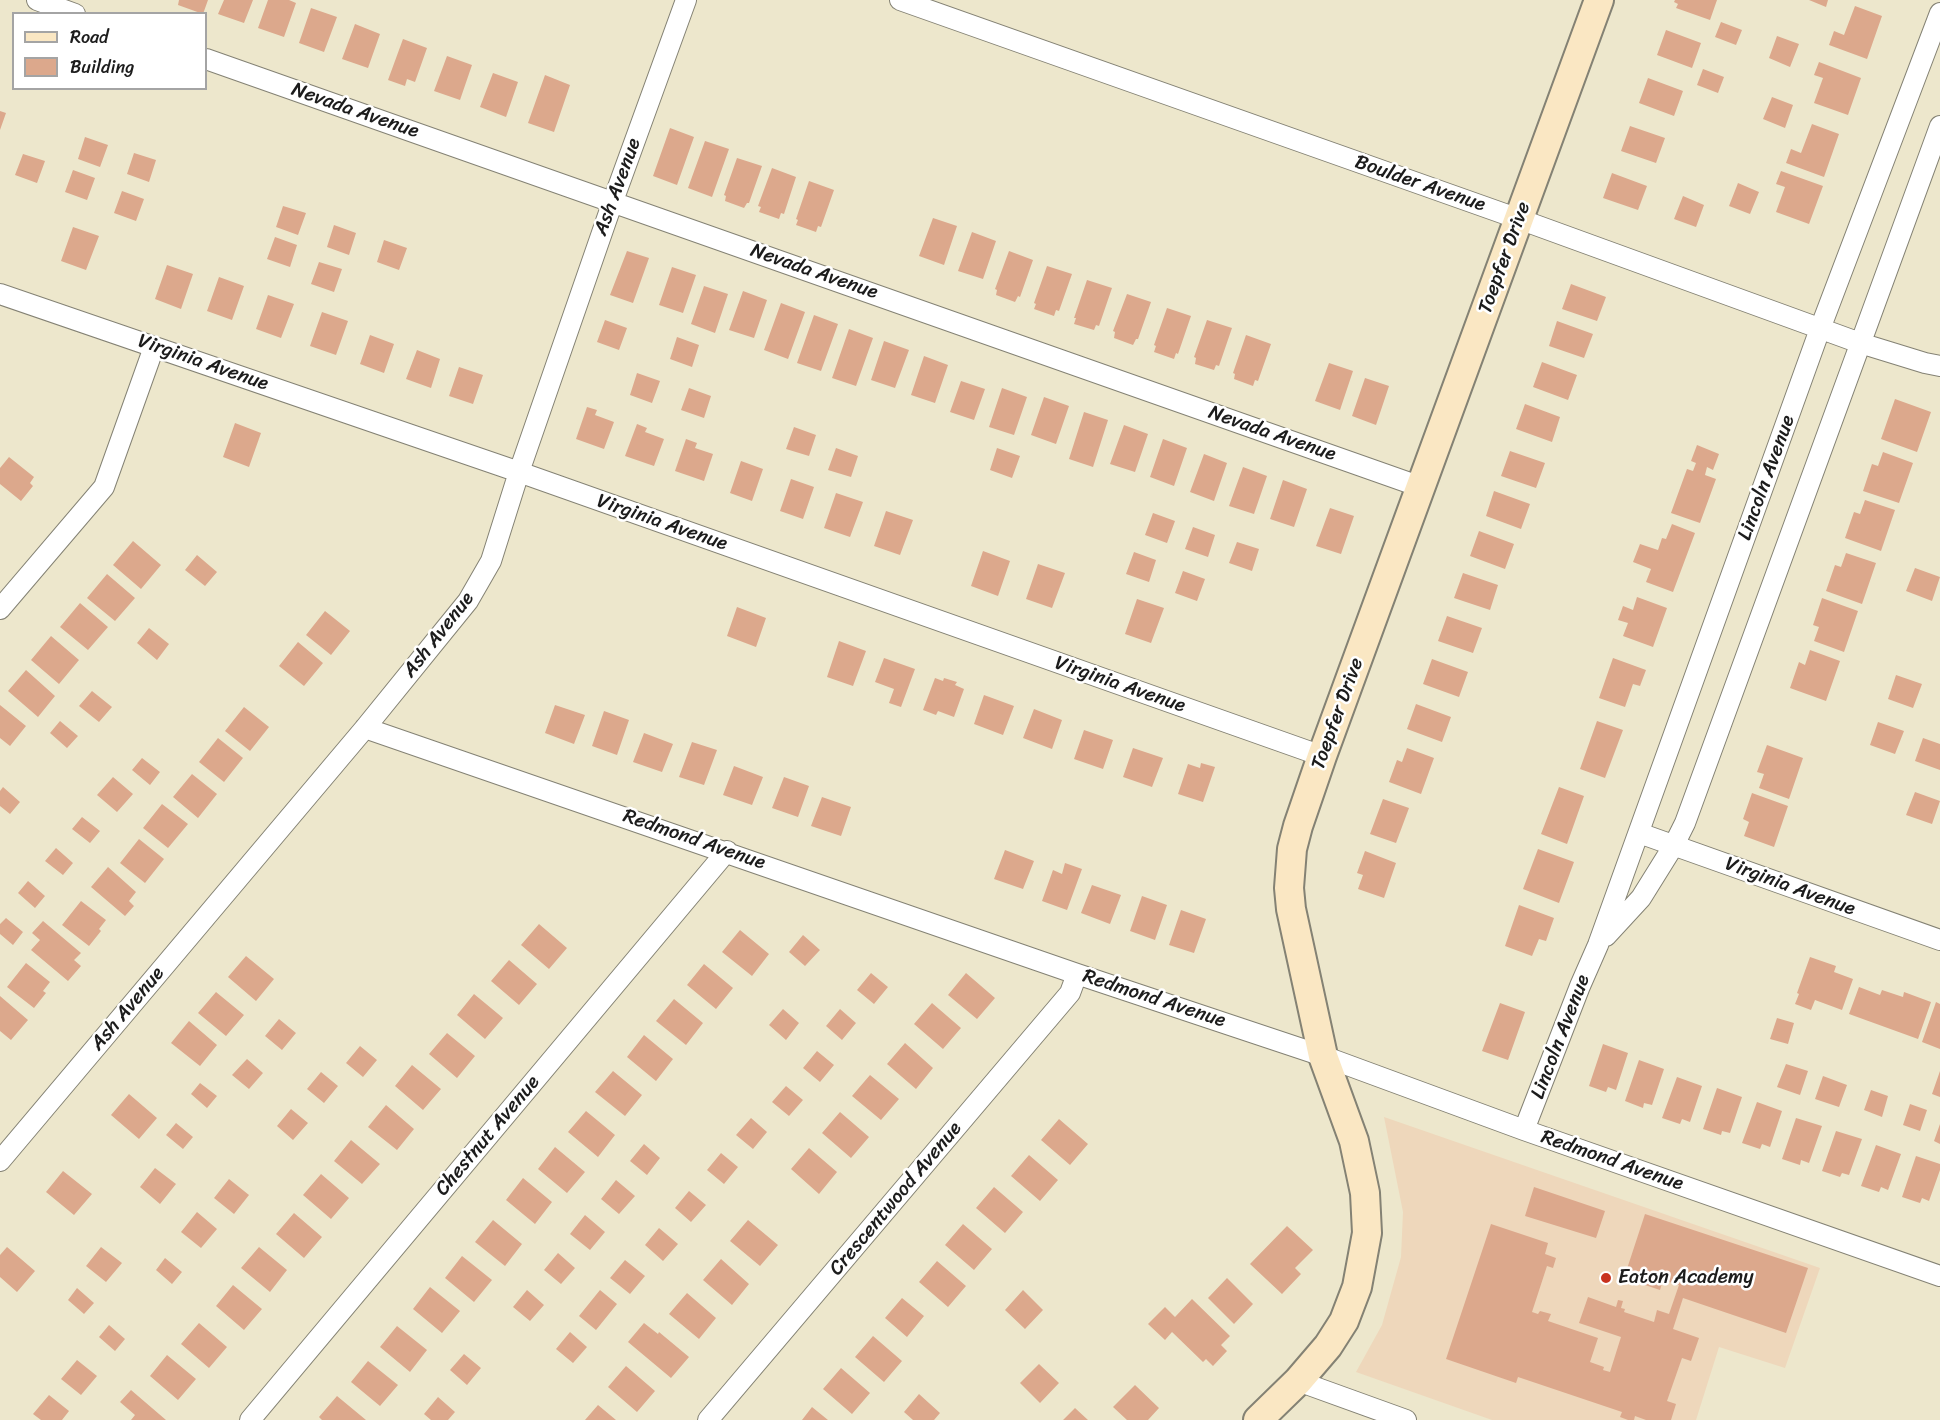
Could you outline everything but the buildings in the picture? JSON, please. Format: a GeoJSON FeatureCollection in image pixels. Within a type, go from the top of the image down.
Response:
{"type":"FeatureCollection","features":[{"type":"Feature","properties":{"kind":"street"},"geometry":{"type":"LineString","coordinates":[[37,0],[70,12]]}},
{"type":"Feature","properties":{"kind":"street","name":"Ash Avenue"},"geometry":{"type":"LineString","coordinates":[[0,1161],[365,728],[468,602],[491,561],[519,472],[613,201],[686,0]]}},
{"type":"Feature","properties":{"kind":"street","name":"Boulder Avenue"},"geometry":{"type":"LineString","coordinates":[[900,0],[1519,219],[1820,329],[1940,366]]}},
{"type":"Feature","properties":{"kind":"street","name":"Toepfer Drive"},"geometry":{"type":"LineString","coordinates":[[1257,1420],[1298,1381],[1328,1346],[1344,1321],[1357,1287],[1367,1233],[1365,1193],[1354,1141],[1323,1056],[1298,945],[1289,888],[1292,849],[1322,756],[1599,0]]}},
{"type":"Feature","properties":{"kind":"street","name":"Lincoln Avenue"},"geometry":{"type":"LineString","coordinates":[[1524,1130],[1598,945],[1820,329],[1940,13]]}},
{"type":"Feature","properties":{"kind":"street","name":"Nevada Avenue"},"geometry":{"type":"LineString","coordinates":[[207,59],[1421,487]]}},
{"type":"Feature","properties":{"kind":"street","name":"Lincoln Avenue"},"geometry":{"type":"LineString","coordinates":[[1598,945],[1641,898],[1685,823],[1940,126]]}},
{"type":"Feature","properties":{"kind":"street","name":"Virginia Avenue"},"geometry":{"type":"LineString","coordinates":[[0,294],[519,472],[1322,756]]}},
{"type":"Feature","properties":{"kind":"street"},"geometry":{"type":"LineString","coordinates":[[0,609],[104,487],[154,347]]}},
{"type":"Feature","properties":{"kind":"street","name":"Redmond Avenue"},"geometry":{"type":"LineString","coordinates":[[365,728],[727,851],[1077,974],[1323,1056],[1524,1130],[1940,1276]]}},
{"type":"Feature","properties":{"kind":"street","name":"Virginia Avenue"},"geometry":{"type":"LineString","coordinates":[[1639,833],[1940,940]]}},
{"type":"Feature","properties":{"kind":"street","name":"Chestnut Avenue"},"geometry":{"type":"LineString","coordinates":[[250,1420],[727,851]]}},
{"type":"Feature","properties":{"kind":"street","name":"Crescentwood Avenue"},"geometry":{"type":"LineString","coordinates":[[708,1420],[1070,993],[1077,974]]}},
{"type":"Feature","properties":{"kind":"street"},"geometry":{"type":"LineString","coordinates":[[1298,1381],[1406,1420]]}},
{"type":"Feature","properties":{"kind":"shaded area","name":"Eaton Academy"},"geometry":{"type":"Polygon","coordinates":[[[1384,1117],[1820,1268],[1785,1368],[1719,1347],[1696,1420],[1492,1420],[1356,1372],[1382,1325],[1401,1257],[1403,1212],[1384,1117]]]}},
{"type":"Feature","properties":{"kind":"place","name":"Eaton Academy"},"geometry":{"type":"Point","coordinates":[1606,1278]}}]}
